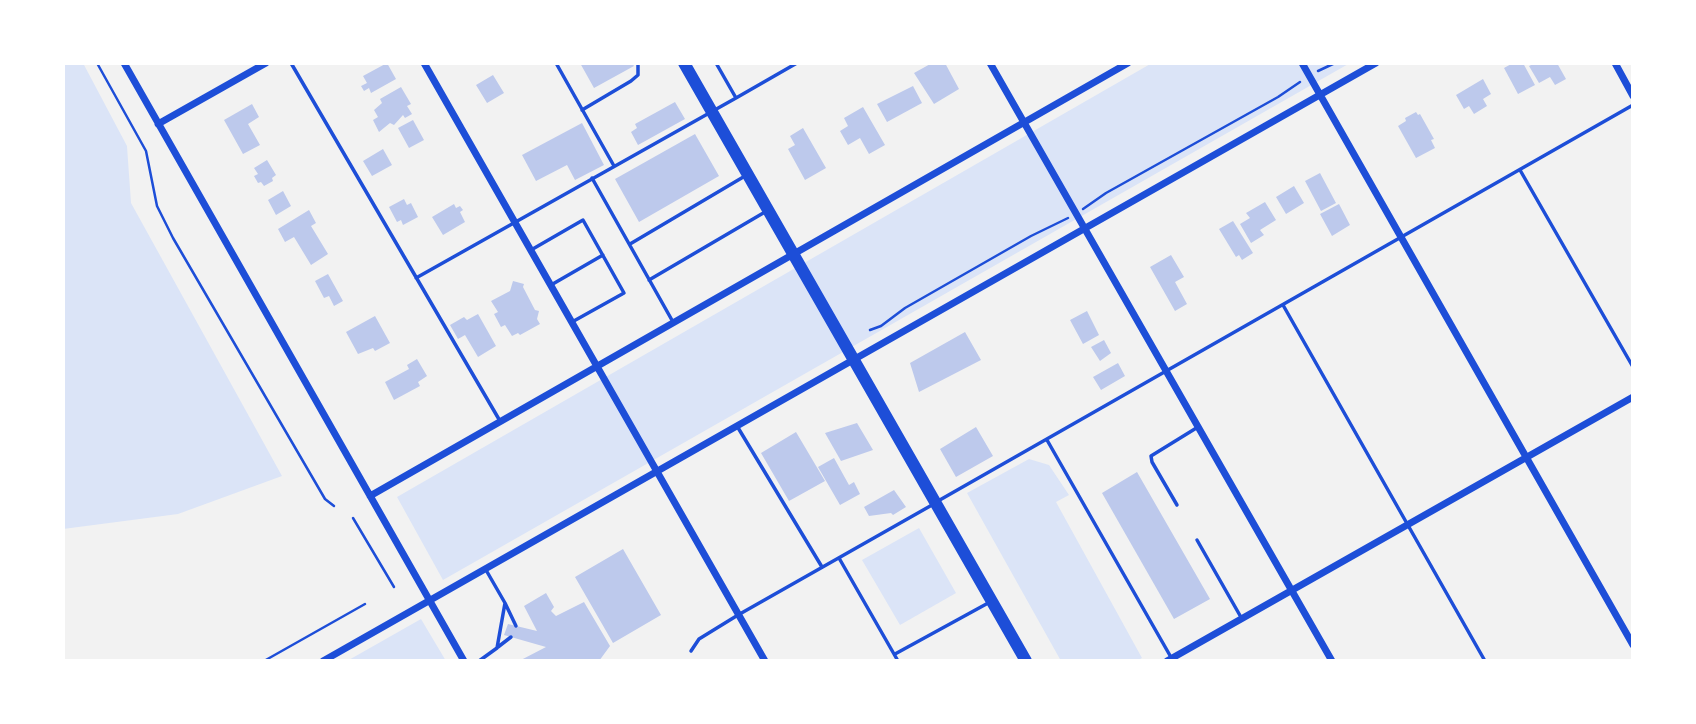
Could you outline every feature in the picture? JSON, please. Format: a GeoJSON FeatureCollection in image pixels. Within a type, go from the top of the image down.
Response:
{"type":"FeatureCollection","features":[{"type":"Feature","properties":{"kind":"main road"},"geometry":{"type":"LineString","coordinates":[[684,63],[1026,661]]}},
{"type":"Feature","properties":{"kind":"street"},"geometry":{"type":"LineString","coordinates":[[124,63],[464,661]]}},
{"type":"Feature","properties":{"kind":"street"},"geometry":{"type":"LineString","coordinates":[[159,124],[266,63]]}},
{"type":"Feature","properties":{"kind":"street"},"geometry":{"type":"LineString","coordinates":[[425,63],[762,660]]}},
{"type":"Feature","properties":{"kind":"street"},"geometry":{"type":"LineString","coordinates":[[990,63],[1332,661]]}},
{"type":"Feature","properties":{"kind":"street"},"geometry":{"type":"LineString","coordinates":[[370,496],[1128,63]]}},
{"type":"Feature","properties":{"kind":"street"},"geometry":{"type":"LineString","coordinates":[[1302,63],[1633,645]]}},
{"type":"Feature","properties":{"kind":"street"},"geometry":{"type":"LineString","coordinates":[[323,661],[1376,63]]}},
{"type":"Feature","properties":{"kind":"street"},"geometry":{"type":"LineString","coordinates":[[1615,63],[1633,96]]}},
{"type":"Feature","properties":{"kind":"street"},"geometry":{"type":"LineString","coordinates":[[1171,660],[1633,397]]}},
{"type":"Feature","properties":{"kind":"lane"},"geometry":{"type":"LineString","coordinates":[[291,63],[500,421]]}},
{"type":"Feature","properties":{"kind":"lane"},"geometry":{"type":"LineString","coordinates":[[556,63],[614,166]]}},
{"type":"Feature","properties":{"kind":"lane"},"geometry":{"type":"LineString","coordinates":[[582,110],[631,82],[638,75],[638,63]]}},
{"type":"Feature","properties":{"kind":"lane"},"geometry":{"type":"LineString","coordinates":[[716,63],[736,98]]}},
{"type":"Feature","properties":{"kind":"lane"},"geometry":{"type":"LineString","coordinates":[[416,278],[797,63]]}},
{"type":"Feature","properties":{"kind":"lane"},"geometry":{"type":"LineString","coordinates":[[691,651],[699,639],[738,615],[1633,105]]}},
{"type":"Feature","properties":{"kind":"lane"},"geometry":{"type":"LineString","coordinates":[[1520,170],[1633,367]]}},
{"type":"Feature","properties":{"kind":"lane"},"geometry":{"type":"LineString","coordinates":[[629,244],[748,175]]}},
{"type":"Feature","properties":{"kind":"lane"},"geometry":{"type":"LineString","coordinates":[[592,178],[673,322]]}},
{"type":"Feature","properties":{"kind":"lane"},"geometry":{"type":"LineString","coordinates":[[649,280],[768,210]]}},
{"type":"Feature","properties":{"kind":"lane"},"geometry":{"type":"LineString","coordinates":[[531,250],[583,220],[603,255],[624,293],[572,322]]}},
{"type":"Feature","properties":{"kind":"lane"},"geometry":{"type":"LineString","coordinates":[[551,285],[603,255]]}},
{"type":"Feature","properties":{"kind":"lane"},"geometry":{"type":"LineString","coordinates":[[1283,305],[1485,661]]}},
{"type":"Feature","properties":{"kind":"lane"},"geometry":{"type":"LineString","coordinates":[[737,426],[822,567]]}},
{"type":"Feature","properties":{"kind":"lane"},"geometry":{"type":"LineString","coordinates":[[1177,505],[1151,456],[1198,427]]}},
{"type":"Feature","properties":{"kind":"lane"},"geometry":{"type":"LineString","coordinates":[[1047,440],[1171,660]]}},
{"type":"Feature","properties":{"kind":"lane"},"geometry":{"type":"LineString","coordinates":[[1197,540],[1242,619]]}},
{"type":"Feature","properties":{"kind":"lane"},"geometry":{"type":"LineString","coordinates":[[839,558],[898,661]]}},
{"type":"Feature","properties":{"kind":"lane"},"geometry":{"type":"LineString","coordinates":[[486,568],[516,626]]}},
{"type":"Feature","properties":{"kind":"lane"},"geometry":{"type":"LineString","coordinates":[[895,654],[992,601]]}},
{"type":"Feature","properties":{"kind":"lane"},"geometry":{"type":"LineString","coordinates":[[497,649],[505,603]]}},
{"type":"Feature","properties":{"kind":"lane"},"geometry":{"type":"LineString","coordinates":[[479,661],[511,637]]}},
{"type":"Feature","properties":{"kind":"path"},"geometry":{"type":"LineString","coordinates":[[97,63],[146,151],[157,206],[173,238],[318,488],[334,506]]}},
{"type":"Feature","properties":{"kind":"path"},"geometry":{"type":"LineString","coordinates":[[870,330],[1335,63]]}},
{"type":"Feature","properties":{"kind":"path"},"geometry":{"type":"LineString","coordinates":[[353,517],[394,587]]}},
{"type":"Feature","properties":{"kind":"path"},"geometry":{"type":"LineString","coordinates":[[264,661],[365,604]]}},
{"type":"Feature","properties":{"kind":"shaded area"},"geometry":{"type":"Polygon","coordinates":[[[63,63],[83,63],[127,146],[131,203],[282,476],[178,514],[63,529],[63,63]]]}},
{"type":"Feature","properties":{"kind":"shaded area"},"geometry":{"type":"Polygon","coordinates":[[[1152,63],[1350,63],[443,580],[397,497],[1152,63]]]}},
{"type":"Feature","properties":{"kind":"shaded area"},"geometry":{"type":"Polygon","coordinates":[[[1029,459],[1049,465],[1069,495],[1056,502],[1142,658],[1136,661],[1061,661],[967,493],[1029,459]]]}},
{"type":"Feature","properties":{"kind":"shaded area"},"geometry":{"type":"Polygon","coordinates":[[[919,528],[956,593],[900,625],[862,560],[919,528]]]}},
{"type":"Feature","properties":{"kind":"shaded area"},"geometry":{"type":"Polygon","coordinates":[[[421,619],[446,661],[347,661],[421,619]]]}},
{"type":"Feature","properties":{"kind":"building"},"geometry":{"type":"Polygon","coordinates":[[[387,63],[396,79],[371,93],[369,88],[364,91],[361,86],[367,83],[363,76],[387,63]]]}},
{"type":"Feature","properties":{"kind":"building"},"geometry":{"type":"Polygon","coordinates":[[[580,63],[632,63],[634,66],[594,88],[580,63]]]}},
{"type":"Feature","properties":{"kind":"building"},"geometry":{"type":"Polygon","coordinates":[[[932,63],[945,63],[959,89],[934,104],[914,73],[932,63]]]}},
{"type":"Feature","properties":{"kind":"building"},"geometry":{"type":"Polygon","coordinates":[[[1513,63],[1523,63],[1535,85],[1518,94],[1504,68],[1513,63]]]}},
{"type":"Feature","properties":{"kind":"building"},"geometry":{"type":"Polygon","coordinates":[[[1535,63],[1557,63],[1566,79],[1555,85],[1550,77],[1539,83],[1529,66],[1535,63]]]}},
{"type":"Feature","properties":{"kind":"building"},"geometry":{"type":"Polygon","coordinates":[[[493,75],[504,93],[487,103],[476,85],[493,75]]]}},
{"type":"Feature","properties":{"kind":"building"},"geometry":{"type":"Polygon","coordinates":[[[1483,79],[1491,94],[1483,99],[1487,106],[1474,114],[1469,106],[1464,109],[1456,95],[1483,79]]]}},
{"type":"Feature","properties":{"kind":"building"},"geometry":{"type":"Polygon","coordinates":[[[913,86],[922,103],[887,122],[877,104],[913,86]]]}},
{"type":"Feature","properties":{"kind":"building"},"geometry":{"type":"Polygon","coordinates":[[[401,87],[411,104],[407,106],[412,114],[405,118],[403,115],[394,125],[390,123],[379,132],[373,120],[378,117],[374,110],[382,103],[380,99],[401,87]]]}},
{"type":"Feature","properties":{"kind":"building"},"geometry":{"type":"Polygon","coordinates":[[[675,102],[685,119],[638,145],[631,132],[637,128],[635,124],[675,102]]]}},
{"type":"Feature","properties":{"kind":"building"},"geometry":{"type":"Polygon","coordinates":[[[252,104],[259,117],[248,124],[260,145],[243,154],[224,120],[252,104]]]}},
{"type":"Feature","properties":{"kind":"building"},"geometry":{"type":"Polygon","coordinates":[[[863,107],[885,145],[869,154],[860,138],[848,145],[840,131],[848,126],[844,118],[863,107]]]}},
{"type":"Feature","properties":{"kind":"building"},"geometry":{"type":"Polygon","coordinates":[[[1416,112],[1420,114],[1434,139],[1431,140],[1435,148],[1416,158],[1398,126],[1416,112]]]}},
{"type":"Feature","properties":{"kind":"building"},"geometry":{"type":"Polygon","coordinates":[[[413,120],[424,140],[409,148],[398,128],[413,120]]]}},
{"type":"Feature","properties":{"kind":"building"},"geometry":{"type":"Polygon","coordinates":[[[582,123],[604,165],[575,180],[567,165],[536,181],[522,155],[582,123]]]}},
{"type":"Feature","properties":{"kind":"building"},"geometry":{"type":"Polygon","coordinates":[[[803,128],[826,168],[805,180],[788,149],[795,145],[790,136],[803,128]]]}},
{"type":"Feature","properties":{"kind":"building"},"geometry":{"type":"Polygon","coordinates":[[[695,134],[719,176],[639,222],[615,179],[695,134]]]}},
{"type":"Feature","properties":{"kind":"building"},"geometry":{"type":"Polygon","coordinates":[[[383,149],[392,165],[372,176],[363,161],[383,149]]]}},
{"type":"Feature","properties":{"kind":"building"},"geometry":{"type":"Polygon","coordinates":[[[267,160],[276,175],[272,178],[273,181],[264,186],[261,182],[258,183],[254,176],[258,174],[254,168],[267,160]]]}},
{"type":"Feature","properties":{"kind":"building"},"geometry":{"type":"Polygon","coordinates":[[[1320,173],[1336,203],[1321,211],[1305,181],[1320,173]]]}},
{"type":"Feature","properties":{"kind":"building"},"geometry":{"type":"Polygon","coordinates":[[[1294,186],[1304,203],[1286,214],[1276,197],[1294,186]]]}},
{"type":"Feature","properties":{"kind":"building"},"geometry":{"type":"Polygon","coordinates":[[[283,191],[291,206],[276,215],[268,200],[283,191]]]}},
{"type":"Feature","properties":{"kind":"building"},"geometry":{"type":"Polygon","coordinates":[[[404,199],[407,205],[411,203],[418,217],[403,225],[401,220],[397,222],[389,207],[404,199]]]}},
{"type":"Feature","properties":{"kind":"building"},"geometry":{"type":"Polygon","coordinates":[[[1265,202],[1276,220],[1260,230],[1264,235],[1251,243],[1240,224],[1250,218],[1246,213],[1265,202]]]}},
{"type":"Feature","properties":{"kind":"building"},"geometry":{"type":"Polygon","coordinates":[[[454,204],[456,208],[460,206],[463,210],[460,212],[465,222],[443,235],[432,217],[454,204]]]}},
{"type":"Feature","properties":{"kind":"building"},"geometry":{"type":"Polygon","coordinates":[[[1339,204],[1350,225],[1332,236],[1320,214],[1339,204]]]}},
{"type":"Feature","properties":{"kind":"building"},"geometry":{"type":"Polygon","coordinates":[[[309,210],[316,223],[311,226],[328,254],[311,265],[294,237],[285,242],[278,229],[309,210]]]}},
{"type":"Feature","properties":{"kind":"building"},"geometry":{"type":"Polygon","coordinates":[[[1233,221],[1253,253],[1242,260],[1239,255],[1236,257],[1219,229],[1233,221]]]}},
{"type":"Feature","properties":{"kind":"building"},"geometry":{"type":"Polygon","coordinates":[[[1171,255],[1184,277],[1175,282],[1187,304],[1175,311],[1150,267],[1171,255]]]}},
{"type":"Feature","properties":{"kind":"building"},"geometry":{"type":"Polygon","coordinates":[[[328,274],[343,301],[334,306],[329,296],[324,298],[315,281],[328,274]]]}},
{"type":"Feature","properties":{"kind":"building"},"geometry":{"type":"Polygon","coordinates":[[[513,281],[524,284],[535,310],[539,311],[537,319],[540,324],[520,335],[518,333],[512,336],[505,325],[501,327],[494,314],[498,312],[491,301],[510,291],[513,281]]]}},
{"type":"Feature","properties":{"kind":"building"},"geometry":{"type":"Polygon","coordinates":[[[1087,311],[1099,335],[1083,344],[1070,320],[1087,311]]]}},
{"type":"Feature","properties":{"kind":"building"},"geometry":{"type":"Polygon","coordinates":[[[478,314],[496,346],[478,357],[465,335],[458,339],[450,325],[464,317],[467,320],[478,314]]]}},
{"type":"Feature","properties":{"kind":"building"},"geometry":{"type":"Polygon","coordinates":[[[375,316],[390,343],[375,351],[373,348],[358,354],[346,332],[375,316]]]}},
{"type":"Feature","properties":{"kind":"building"},"geometry":{"type":"Polygon","coordinates":[[[965,332],[981,360],[919,392],[910,363],[965,332]]]}},
{"type":"Feature","properties":{"kind":"building"},"geometry":{"type":"Polygon","coordinates":[[[1104,340],[1111,353],[1100,361],[1091,347],[1104,340]]]}},
{"type":"Feature","properties":{"kind":"building"},"geometry":{"type":"Polygon","coordinates":[[[417,359],[427,376],[418,382],[420,386],[394,400],[385,382],[409,369],[407,365],[417,359]]]}},
{"type":"Feature","properties":{"kind":"building"},"geometry":{"type":"Polygon","coordinates":[[[1118,363],[1125,376],[1101,390],[1093,377],[1118,363]]]}},
{"type":"Feature","properties":{"kind":"building"},"geometry":{"type":"Polygon","coordinates":[[[857,423],[873,450],[841,461],[825,433],[857,423]]]}},
{"type":"Feature","properties":{"kind":"building"},"geometry":{"type":"Polygon","coordinates":[[[976,427],[993,456],[956,477],[940,449],[976,427]]]}},
{"type":"Feature","properties":{"kind":"building"},"geometry":{"type":"Polygon","coordinates":[[[796,432],[825,481],[789,501],[761,453],[796,432]]]}},
{"type":"Feature","properties":{"kind":"building"},"geometry":{"type":"Polygon","coordinates":[[[834,458],[849,485],[854,482],[860,494],[840,505],[818,467],[834,458]]]}},
{"type":"Feature","properties":{"kind":"building"},"geometry":{"type":"Polygon","coordinates":[[[1137,472],[1210,599],[1174,619],[1102,493],[1137,472]]]}},
{"type":"Feature","properties":{"kind":"building"},"geometry":{"type":"Polygon","coordinates":[[[894,490],[906,507],[893,515],[869,516],[864,507],[894,490]]]}},
{"type":"Feature","properties":{"kind":"building"},"geometry":{"type":"Polygon","coordinates":[[[623,549],[661,615],[613,643],[575,577],[623,549]]]}},
{"type":"Feature","properties":{"kind":"building"},"geometry":{"type":"Polygon","coordinates":[[[546,593],[554,607],[551,611],[556,616],[584,602],[610,646],[599,661],[519,661],[546,647],[504,635],[508,624],[537,631],[524,606],[546,593]]]}}]}
